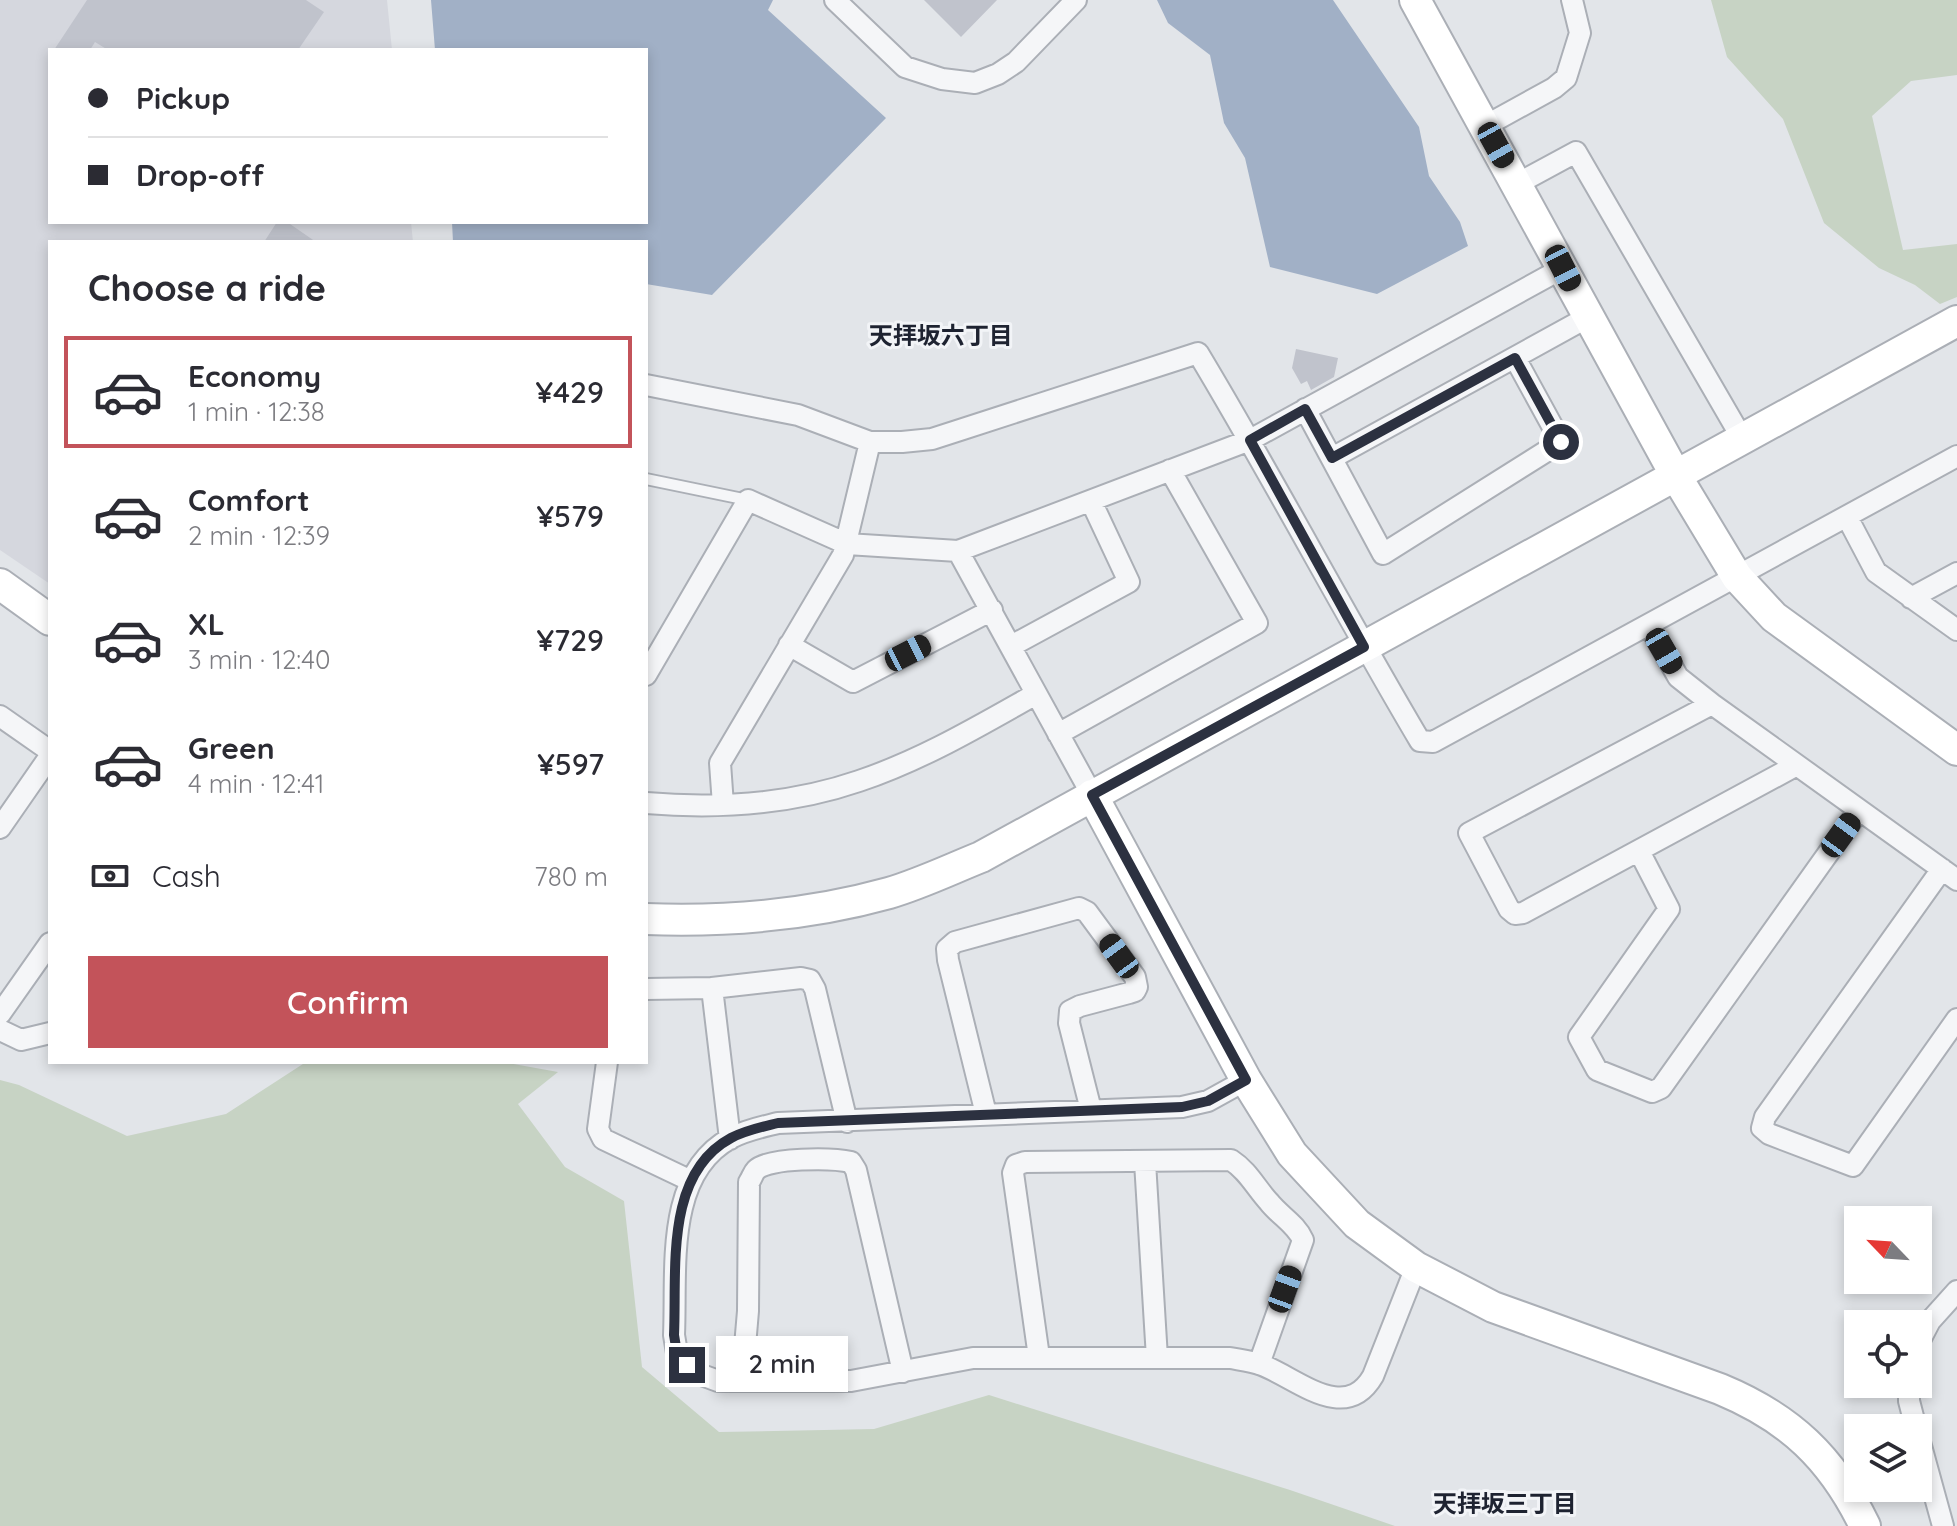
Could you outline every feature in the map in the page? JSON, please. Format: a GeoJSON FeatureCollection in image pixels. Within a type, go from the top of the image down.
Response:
{"type":"FeatureCollection","features":[{"type":"Feature","properties":{"kind":"street"},"geometry":{"type":"LineString","coordinates":[[835,0],[905,67],[942,79],[975,83],[998,74],[1016,62],[1076,0]]}},
{"type":"Feature","properties":{"kind":"street"},"geometry":{"type":"LineString","coordinates":[[1415,0],[1676,476],[1737,577],[1774,617],[1957,750]]}},
{"type":"Feature","properties":{"kind":"street"},"geometry":{"type":"LineString","coordinates":[[1485,126],[1554,88],[1566,78],[1580,33],[1572,0]]}},
{"type":"Feature","properties":{"kind":"street"},"geometry":{"type":"LineString","coordinates":[[1517,184],[1576,152],[1743,440]]}},
{"type":"Feature","properties":{"kind":"street"},"geometry":{"type":"LineString","coordinates":[[648,672],[748,500],[847,544],[958,551],[1250,440],[1563,268]]}},
{"type":"Feature","properties":{"kind":"street"},"geometry":{"type":"LineString","coordinates":[[1332,458],[1588,317]]}},
{"type":"Feature","properties":{"kind":"street"},"geometry":{"type":"LineString","coordinates":[[648,919],[696,921],[772,916],[890,892],[981,857],[1957,321]]}},
{"type":"Feature","properties":{"kind":"street"},"geometry":{"type":"LineString","coordinates":[[648,385],[798,415],[870,442],[902,442],[932,439],[1198,353],[1420,741],[1433,742],[1957,456]]}},
{"type":"Feature","properties":{"kind":"street"},"geometry":{"type":"LineString","coordinates":[[1305,409],[1383,554],[1561,442],[1515,358]]}},
{"type":"Feature","properties":{"kind":"street"},"geometry":{"type":"LineString","coordinates":[[723,805],[720,763],[847,544],[870,442]]}},
{"type":"Feature","properties":{"kind":"street"},"geometry":{"type":"LineString","coordinates":[[1058,734],[1257,623],[1170,470]]}},
{"type":"Feature","properties":{"kind":"street"},"geometry":{"type":"LineString","coordinates":[[1011,646],[1129,582],[1091,501]]}},
{"type":"Feature","properties":{"kind":"street"},"geometry":{"type":"LineString","coordinates":[[1847,517],[1876,572],[1957,630]]}},
{"type":"Feature","properties":{"kind":"street"},"geometry":{"type":"LineString","coordinates":[[958,551],[1246,1080],[1292,1154],[1357,1224],[1416,1267],[1493,1307],[1720,1389],[1769,1412],[1812,1446],[1851,1497],[1865,1526]]}},
{"type":"Feature","properties":{"kind":"street"},"geometry":{"type":"LineString","coordinates":[[1911,598],[1957,573]]}},
{"type":"Feature","properties":{"kind":"street"},"geometry":{"type":"LineString","coordinates":[[0,584],[48,619]]}},
{"type":"Feature","properties":{"kind":"street"},"geometry":{"type":"LineString","coordinates":[[789,645],[853,682],[992,610]]}},
{"type":"Feature","properties":{"kind":"street"},"geometry":{"type":"LineString","coordinates":[[1649,625],[1678,677],[1949,874],[1765,1117],[1762,1128],[1769,1134],[1853,1166],[1957,1019]]}},
{"type":"Feature","properties":{"kind":"street"},"geometry":{"type":"LineString","coordinates":[[648,803],[723,805],[812,795],[861,781],[956,739],[1036,694]]}},
{"type":"Feature","properties":{"kind":"street"},"geometry":{"type":"LineString","coordinates":[[1712,704],[1469,833],[1509,909],[1515,914],[1523,913],[1797,765]]}},
{"type":"Feature","properties":{"kind":"street"},"geometry":{"type":"LineString","coordinates":[[0,716],[48,752]]}},
{"type":"Feature","properties":{"kind":"street"},"geometry":{"type":"LineString","coordinates":[[0,828],[48,757]]}},
{"type":"Feature","properties":{"kind":"street"},"geometry":{"type":"LineString","coordinates":[[1639,851],[1669,909],[1579,1037],[1597,1070],[1652,1092],[1661,1088],[1859,810]]}},
{"type":"Feature","properties":{"kind":"street"},"geometry":{"type":"LineString","coordinates":[[986,1114],[947,949],[955,942],[1079,908],[1087,912],[1135,977],[1137,987],[1135,991],[1070,1011],[1069,1023],[1091,1110]]}},
{"type":"Feature","properties":{"kind":"street"},"geometry":{"type":"LineString","coordinates":[[0,1014],[48,946]]}},
{"type":"Feature","properties":{"kind":"street"},"geometry":{"type":"LineString","coordinates":[[648,989],[712,988],[801,978],[810,980],[815,989],[847,1122]]}},
{"type":"Feature","properties":{"kind":"street"},"geometry":{"type":"LineString","coordinates":[[712,988],[730,1139]]}},
{"type":"Feature","properties":{"kind":"street"},"geometry":{"type":"LineString","coordinates":[[0,1030],[21,1040],[48,1033]]}},
{"type":"Feature","properties":{"kind":"street"},"geometry":{"type":"LineString","coordinates":[[607,1064],[598,1129],[603,1139],[689,1180]]}},
{"type":"Feature","properties":{"kind":"street"},"geometry":{"type":"LineString","coordinates":[[1246,1080],[1208,1101],[1182,1107],[778,1123],[730,1139],[707,1157],[689,1180],[679,1211],[674,1335],[677,1353],[699,1374],[718,1381],[851,1381],[973,1358],[1230,1358],[1259,1364],[1328,1397],[1356,1396],[1373,1376],[1416,1267]]}},
{"type":"Feature","properties":{"kind":"street"},"geometry":{"type":"LineString","coordinates":[[742,1381],[748,1311],[749,1182],[756,1170],[775,1162],[840,1160],[851,1162],[856,1170],[903,1372]]}},
{"type":"Feature","properties":{"kind":"street"},"geometry":{"type":"LineString","coordinates":[[1039,1357],[1013,1173],[1016,1165],[1025,1162],[1231,1160],[1243,1167],[1269,1203],[1298,1230],[1303,1240],[1259,1364]]}},
{"type":"Feature","properties":{"kind":"street"},"geometry":{"type":"LineString","coordinates":[[1145,1162],[1157,1358]]}},
{"type":"Feature","properties":{"kind":"street"},"geometry":{"type":"LineString","coordinates":[[1932,1319],[1957,1291]]}},
{"type":"Feature","properties":{"kind":"street"},"geometry":{"type":"LineString","coordinates":[[1932,1486],[1943,1526]]}},
{"type":"Feature","properties":{"kind":"lane"},"geometry":{"type":"LineString","coordinates":[[648,479],[748,500]]}},
{"type":"Feature","properties":{"kind":"shaded area"},"geometry":{"type":"Polygon","coordinates":[[[0,0],[387,0],[392,48],[48,48],[48,224],[411,224],[413,240],[48,240],[48,583],[0,550],[0,0]]]}},
{"type":"Feature","properties":{"kind":"green space"},"geometry":{"type":"Polygon","coordinates":[[[1711,0],[1957,0],[1957,75],[1911,81],[1872,116],[1903,250],[1957,244],[1957,297],[1940,304],[1915,285],[1879,268],[1824,223],[1783,119],[1727,57],[1711,0]]]}},
{"type":"Feature","properties":{"kind":"green space"},"geometry":{"type":"Polygon","coordinates":[[[303,1064],[514,1064],[558,1072],[518,1104],[565,1167],[624,1201],[642,1367],[719,1432],[874,1429],[989,1395],[1395,1526],[0,1526],[0,1080],[19,1085],[127,1136],[226,1114],[303,1064]]]}},
{"type":"Feature","properties":{"kind":"water"},"geometry":{"type":"Polygon","coordinates":[[[431,0],[773,0],[768,10],[886,118],[712,295],[648,284],[648,240],[453,240],[452,224],[648,224],[648,48],[435,48],[431,0]]]}},
{"type":"Feature","properties":{"kind":"water"},"geometry":{"type":"Polygon","coordinates":[[[1157,0],[1333,0],[1419,127],[1429,176],[1460,222],[1468,246],[1377,294],[1270,267],[1245,158],[1224,123],[1210,55],[1168,23],[1157,0]]]}},
{"type":"Feature","properties":{"kind":"building"},"geometry":{"type":"Polygon","coordinates":[[[87,0],[306,0],[324,12],[299,48],[105,48],[95,42],[91,48],[55,48],[87,0]]]}},
{"type":"Feature","properties":{"kind":"building"},"geometry":{"type":"Polygon","coordinates":[[[924,0],[997,0],[961,37],[924,0]]]}},
{"type":"Feature","properties":{"kind":"building"},"geometry":{"type":"Polygon","coordinates":[[[276,224],[290,224],[313,240],[265,240],[276,224]]]}},
{"type":"Feature","properties":{"kind":"building"},"geometry":{"type":"Polygon","coordinates":[[[1296,349],[1338,358],[1334,377],[1311,390],[1307,381],[1301,384],[1292,368],[1296,349]]]}},
{"type":"Feature","properties":{"kind":"district","name":"天拝坂六丁目"},"geometry":{"type":"Point","coordinates":[941,336]}},
{"type":"Feature","properties":{"kind":"district","name":"天拝坂三丁目"},"geometry":{"type":"Point","coordinates":[1505,1504]}},
{"type":"Feature","properties":{"kind":"route"},"geometry":{"type":"LineString","coordinates":[[687,1365],[677,1353],[674,1335],[679,1211],[689,1180],[707,1157],[730,1139],[778,1123],[1182,1107],[1208,1101],[1246,1080],[1092,795],[1364,647],[1250,440],[1305,409],[1332,458],[1515,358],[1561,442]]}}]}
